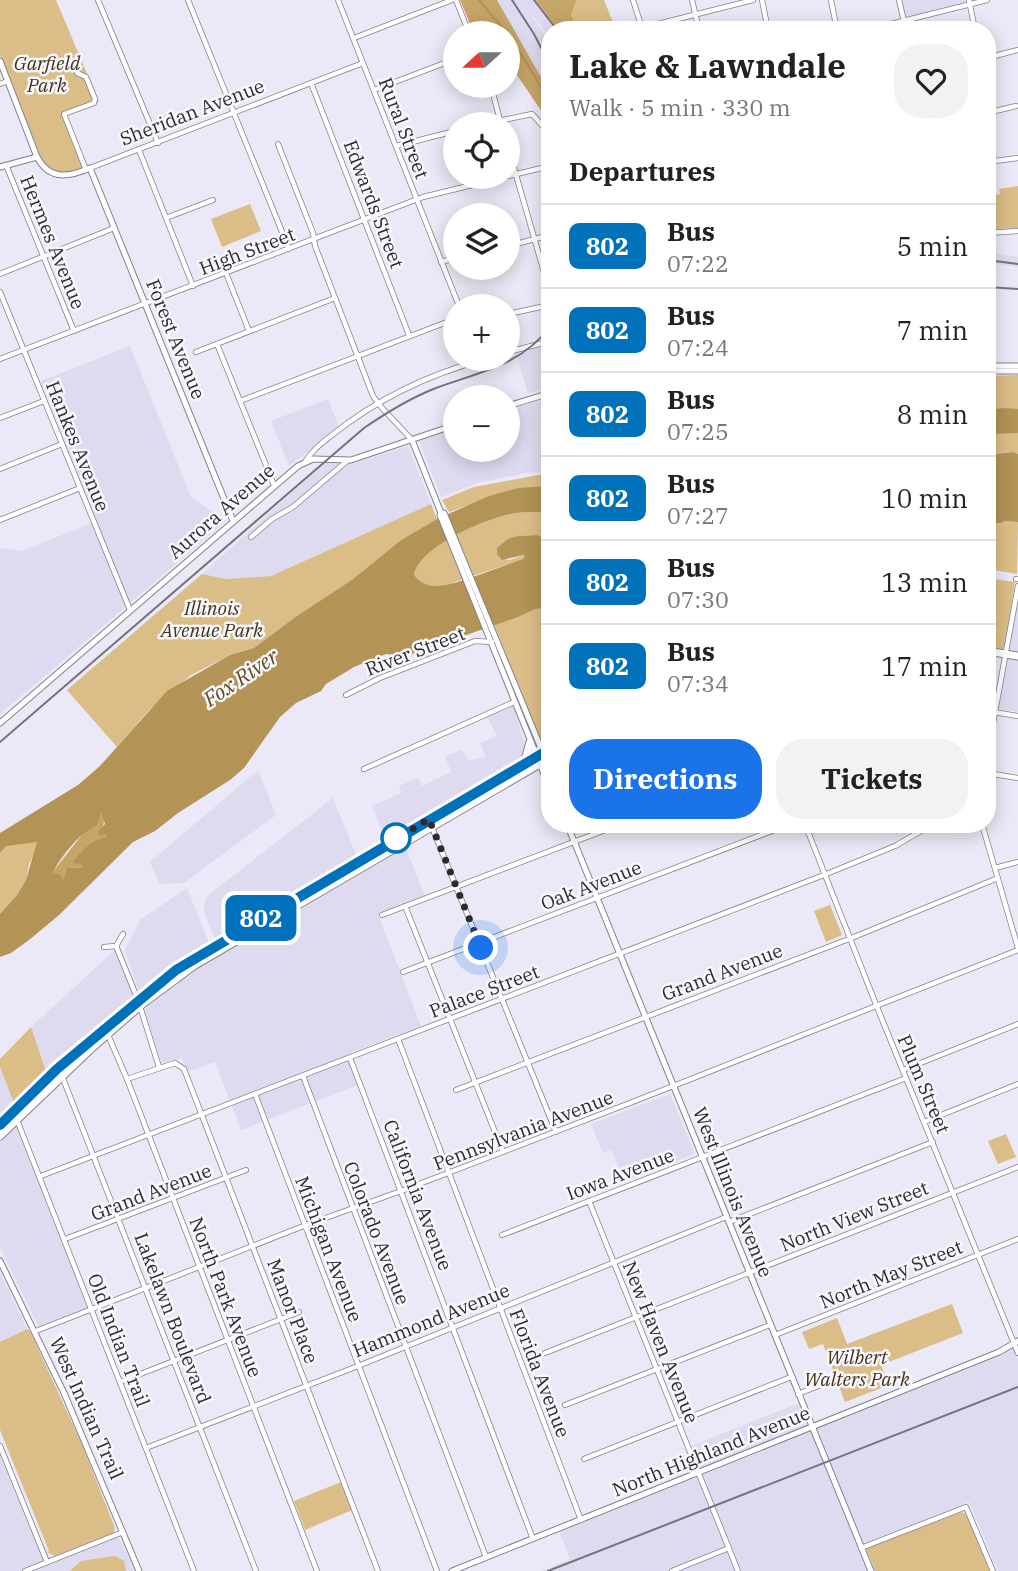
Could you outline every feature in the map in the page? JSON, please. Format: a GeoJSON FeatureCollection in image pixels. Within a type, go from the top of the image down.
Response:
{"type":"FeatureCollection","features":[{"type":"Feature","properties":{"kind":"main road"},"geometry":{"type":"LineString","coordinates":[[0,61],[37,158],[3,166]]}},
{"type":"Feature","properties":{"kind":"main road","name":"Sheridan Avenue"},"geometry":{"type":"LineString","coordinates":[[37,158],[46,169],[57,175],[70,176],[88,169]]}},
{"type":"Feature","properties":{"kind":"main road","name":"Forest Avenue"},"geometry":{"type":"LineString","coordinates":[[88,169],[233,521]]}},
{"type":"Feature","properties":{"kind":"main road"},"geometry":{"type":"LineString","coordinates":[[996,366],[1018,366]]}},
{"type":"Feature","properties":{"kind":"main road"},"geometry":{"type":"LineString","coordinates":[[996,372],[1018,371]]}},
{"type":"Feature","properties":{"kind":"main road"},"geometry":{"type":"LineString","coordinates":[[520,402],[541,396]]}},
{"type":"Feature","properties":{"kind":"main road"},"geometry":{"type":"LineString","coordinates":[[305,462],[319,459],[347,461],[443,429]]}},
{"type":"Feature","properties":{"kind":"main road"},"geometry":{"type":"LineString","coordinates":[[412,440],[489,631],[530,742],[541,754]]}},
{"type":"Feature","properties":{"kind":"main road","name":"Aurora Avenue"},"geometry":{"type":"LineString","coordinates":[[0,723],[274,485],[305,462]]}},
{"type":"Feature","properties":{"kind":"main road"},"geometry":{"type":"LineString","coordinates":[[493,642],[541,750]]}},
{"type":"Feature","properties":{"kind":"main road"},"geometry":{"type":"LineString","coordinates":[[996,652],[1018,656]]}},
{"type":"Feature","properties":{"kind":"main road"},"geometry":{"type":"LineString","coordinates":[[524,764],[530,742]]}},
{"type":"Feature","properties":{"kind":"main road"},"geometry":{"type":"LineString","coordinates":[[0,1125],[57,1069],[139,1003],[195,965],[524,764],[541,758]]}},
{"type":"Feature","properties":{"kind":"main road"},"geometry":{"type":"LineString","coordinates":[[430,823],[541,759]]}},
{"type":"Feature","properties":{"kind":"main road","name":"West Illinois Avenue"},"geometry":{"type":"LineString","coordinates":[[570,833],[871,1571]]}},
{"type":"Feature","properties":{"kind":"main road"},"geometry":{"type":"LineString","coordinates":[[0,1136],[139,1003]]}},
{"type":"Feature","properties":{"kind":"main road","name":"West Indian Trail"},"geometry":{"type":"LineString","coordinates":[[0,1261],[36,1331],[139,1571]]}},
{"type":"Feature","properties":{"kind":"main road","name":"North Highland Avenue"},"geometry":{"type":"LineString","coordinates":[[452,1571],[699,1474],[999,1352],[1016,1342]]}},
{"type":"Feature","properties":{"kind":"street"},"geometry":{"type":"LineString","coordinates":[[98,0],[158,143]]}},
{"type":"Feature","properties":{"kind":"street"},"geometry":{"type":"LineString","coordinates":[[189,0],[289,249]]}},
{"type":"Feature","properties":{"kind":"street","name":"Rural Street"},"geometry":{"type":"LineString","coordinates":[[338,0],[454,294]]}},
{"type":"Feature","properties":{"kind":"street"},"geometry":{"type":"LineString","coordinates":[[354,38],[454,0],[464,21]]}},
{"type":"Feature","properties":{"kind":"street"},"geometry":{"type":"LineString","coordinates":[[633,0],[640,21]]}},
{"type":"Feature","properties":{"kind":"street"},"geometry":{"type":"LineString","coordinates":[[692,0],[697,21]]}},
{"type":"Feature","properties":{"kind":"street"},"geometry":{"type":"LineString","coordinates":[[666,21],[753,0]]}},
{"type":"Feature","properties":{"kind":"street"},"geometry":{"type":"LineString","coordinates":[[762,0],[766,21]]}},
{"type":"Feature","properties":{"kind":"street"},"geometry":{"type":"LineString","coordinates":[[831,0],[835,21]]}},
{"type":"Feature","properties":{"kind":"street"},"geometry":{"type":"LineString","coordinates":[[900,0],[904,21],[969,2],[987,0]]}},
{"type":"Feature","properties":{"kind":"street"},"geometry":{"type":"LineString","coordinates":[[969,2],[973,21]]}},
{"type":"Feature","properties":{"kind":"street"},"geometry":{"type":"LineString","coordinates":[[996,56],[1018,50]]}},
{"type":"Feature","properties":{"kind":"street","name":"Sheridan Avenue"},"geometry":{"type":"LineString","coordinates":[[88,169],[363,63]]}},
{"type":"Feature","properties":{"kind":"street"},"geometry":{"type":"LineString","coordinates":[[374,90],[443,64]]}},
{"type":"Feature","properties":{"kind":"street","name":"Forest Avenue"},"geometry":{"type":"LineString","coordinates":[[77,73],[86,77],[95,99],[94,103],[64,114],[88,169]]}},
{"type":"Feature","properties":{"kind":"street"},"geometry":{"type":"LineString","coordinates":[[0,84],[8,81]]}},
{"type":"Feature","properties":{"kind":"street","name":"Edwards Street"},"geometry":{"type":"LineString","coordinates":[[311,83],[410,335]]}},
{"type":"Feature","properties":{"kind":"street"},"geometry":{"type":"LineString","coordinates":[[996,111],[1016,106]]}},
{"type":"Feature","properties":{"kind":"street"},"geometry":{"type":"LineString","coordinates":[[520,115],[527,113],[535,115],[541,123]]}},
{"type":"Feature","properties":{"kind":"street"},"geometry":{"type":"LineString","coordinates":[[396,146],[443,134]]}},
{"type":"Feature","properties":{"kind":"street"},"geometry":{"type":"LineString","coordinates":[[278,144],[357,355],[378,403],[412,440]]}},
{"type":"Feature","properties":{"kind":"street"},"geometry":{"type":"LineString","coordinates":[[139,150],[193,286]]}},
{"type":"Feature","properties":{"kind":"street"},"geometry":{"type":"LineString","coordinates":[[996,161],[1018,158]]}},
{"type":"Feature","properties":{"kind":"street","name":"Hermes Avenue"},"geometry":{"type":"LineString","coordinates":[[3,166],[74,331]]}},
{"type":"Feature","properties":{"kind":"street","name":"High Street"},"geometry":{"type":"LineString","coordinates":[[520,173],[541,168]]}},
{"type":"Feature","properties":{"kind":"street","name":"High Street"},"geometry":{"type":"LineString","coordinates":[[0,359],[417,200],[458,189]]}},
{"type":"Feature","properties":{"kind":"street"},"geometry":{"type":"LineString","coordinates":[[519,189],[541,263]]}},
{"type":"Feature","properties":{"kind":"street"},"geometry":{"type":"LineString","coordinates":[[166,218],[212,200]]}},
{"type":"Feature","properties":{"kind":"street"},"geometry":{"type":"LineString","coordinates":[[0,274],[114,228]]}},
{"type":"Feature","properties":{"kind":"street"},"geometry":{"type":"LineString","coordinates":[[996,232],[1018,231]]}},
{"type":"Feature","properties":{"kind":"street"},"geometry":{"type":"LineString","coordinates":[[520,243],[541,237]]}},
{"type":"Feature","properties":{"kind":"street"},"geometry":{"type":"LineString","coordinates":[[226,273],[249,331]]}},
{"type":"Feature","properties":{"kind":"street","name":"Hankes Avenue"},"geometry":{"type":"LineString","coordinates":[[0,292],[130,610]]}},
{"type":"Feature","properties":{"kind":"street"},"geometry":{"type":"LineString","coordinates":[[196,352],[335,298]]}},
{"type":"Feature","properties":{"kind":"street"},"geometry":{"type":"LineString","coordinates":[[520,311],[541,306]]}},
{"type":"Feature","properties":{"kind":"street"},"geometry":{"type":"LineString","coordinates":[[240,401],[443,323]]}},
{"type":"Feature","properties":{"kind":"street"},"geometry":{"type":"LineString","coordinates":[[520,349],[541,343]]}},
{"type":"Feature","properties":{"kind":"street"},"geometry":{"type":"LineString","coordinates":[[217,344],[274,485]]}},
{"type":"Feature","properties":{"kind":"street","name":"Aurora Avenue"},"geometry":{"type":"LineString","coordinates":[[305,462],[314,450],[331,436],[378,403],[413,385],[450,371]]}},
{"type":"Feature","properties":{"kind":"street"},"geometry":{"type":"LineString","coordinates":[[0,418],[44,401]]}},
{"type":"Feature","properties":{"kind":"street"},"geometry":{"type":"LineString","coordinates":[[0,469],[62,444]]}},
{"type":"Feature","properties":{"kind":"street"},"geometry":{"type":"LineString","coordinates":[[251,537],[272,519],[293,507],[347,461]]}},
{"type":"Feature","properties":{"kind":"street"},"geometry":{"type":"LineString","coordinates":[[0,520],[80,488]]}},
{"type":"Feature","properties":{"kind":"street"},"geometry":{"type":"LineString","coordinates":[[996,707],[1018,586]]}},
{"type":"Feature","properties":{"kind":"street","name":"River Street"},"geometry":{"type":"LineString","coordinates":[[346,695],[380,678],[475,642],[493,642]]}},
{"type":"Feature","properties":{"kind":"street"},"geometry":{"type":"LineString","coordinates":[[364,769],[514,702]]}},
{"type":"Feature","properties":{"kind":"street"},"geometry":{"type":"LineString","coordinates":[[996,712],[1018,716]]}},
{"type":"Feature","properties":{"kind":"street"},"geometry":{"type":"LineString","coordinates":[[996,774],[1018,778]]}},
{"type":"Feature","properties":{"kind":"street"},"geometry":{"type":"LineString","coordinates":[[430,823],[556,1132]]}},
{"type":"Feature","properties":{"kind":"street"},"geometry":{"type":"LineString","coordinates":[[382,915],[599,833]]}},
{"type":"Feature","properties":{"kind":"street","name":"Oak Avenue"},"geometry":{"type":"LineString","coordinates":[[403,972],[767,833]]}},
{"type":"Feature","properties":{"kind":"street","name":"Plum Street"},"geometry":{"type":"LineString","coordinates":[[808,833],[849,939],[1016,1342],[1018,1353]]}},
{"type":"Feature","properties":{"kind":"street","name":"Palace Street"},"geometry":{"type":"LineString","coordinates":[[41,1176],[824,875],[902,843],[918,833]]}},
{"type":"Feature","properties":{"kind":"street"},"geometry":{"type":"LineString","coordinates":[[985,833],[1015,929],[1018,949]]}},
{"type":"Feature","properties":{"kind":"street"},"geometry":{"type":"LineString","coordinates":[[995,868],[1018,862]]}},
{"type":"Feature","properties":{"kind":"street","name":"Grand Avenue"},"geometry":{"type":"LineString","coordinates":[[456,1090],[849,939],[998,878]]}},
{"type":"Feature","properties":{"kind":"street"},"geometry":{"type":"LineString","coordinates":[[405,906],[503,1152]]}},
{"type":"Feature","properties":{"kind":"street"},"geometry":{"type":"LineString","coordinates":[[116,946],[123,934]]}},
{"type":"Feature","properties":{"kind":"street"},"geometry":{"type":"LineString","coordinates":[[116,946],[139,1003],[159,1067],[127,1079]]}},
{"type":"Feature","properties":{"kind":"street"},"geometry":{"type":"LineString","coordinates":[[104,947],[116,946]]}},
{"type":"Feature","properties":{"kind":"street","name":"Pennsylvania Avenue"},"geometry":{"type":"LineString","coordinates":[[36,1331],[306,1225],[673,1087],[1018,949]]}},
{"type":"Feature","properties":{"kind":"street"},"geometry":{"type":"LineString","coordinates":[[903,1070],[1018,1024]]}},
{"type":"Feature","properties":{"kind":"street","name":"North Park Avenue"},"geometry":{"type":"LineString","coordinates":[[108,1035],[317,1571]]}},
{"type":"Feature","properties":{"kind":"street","name":"Florida Avenue"},"geometry":{"type":"LineString","coordinates":[[398,1039],[581,1520]]}},
{"type":"Feature","properties":{"kind":"street","name":"California Avenue"},"geometry":{"type":"LineString","coordinates":[[350,1058],[533,1539]]}},
{"type":"Feature","properties":{"kind":"street","name":"Manor Place"},"geometry":{"type":"LineString","coordinates":[[159,1067],[179,1063],[184,1069],[378,1571]]}},
{"type":"Feature","properties":{"kind":"street","name":"Lakelawn Boulevard"},"geometry":{"type":"LineString","coordinates":[[62,1075],[256,1571]]}},
{"type":"Feature","properties":{"kind":"street","name":"Colorado Avenue"},"geometry":{"type":"LineString","coordinates":[[303,1076],[486,1557]]}},
{"type":"Feature","properties":{"kind":"street","name":"Iowa Avenue"},"geometry":{"type":"LineString","coordinates":[[502,1235],[906,1078]]}},
{"type":"Feature","properties":{"kind":"street"},"geometry":{"type":"LineString","coordinates":[[924,1122],[1018,1084]]}},
{"type":"Feature","properties":{"kind":"street","name":"Michigan Avenue"},"geometry":{"type":"LineString","coordinates":[[255,1094],[437,1571]]}},
{"type":"Feature","properties":{"kind":"street","name":"Old Indian Trail"},"geometry":{"type":"LineString","coordinates":[[17,1119],[194,1571]]}},
{"type":"Feature","properties":{"kind":"street","name":"Hammond Avenue"},"geometry":{"type":"LineString","coordinates":[[146,1448],[614,1262],[933,1142]]}},
{"type":"Feature","properties":{"kind":"street","name":"North View Street"},"geometry":{"type":"LineString","coordinates":[[545,1353],[1018,1167]]}},
{"type":"Feature","properties":{"kind":"street","name":"Grand Avenue"},"geometry":{"type":"LineString","coordinates":[[65,1239],[246,1170]]}},
{"type":"Feature","properties":{"kind":"street","name":"New Haven Avenue"},"geometry":{"type":"LineString","coordinates":[[589,1201],[738,1571]]}},
{"type":"Feature","properties":{"kind":"street","name":"North May Street"},"geometry":{"type":"LineString","coordinates":[[775,1335],[1018,1239]]}},
{"type":"Feature","properties":{"kind":"street"},"geometry":{"type":"LineString","coordinates":[[120,1382],[299,1312]]}},
{"type":"Feature","properties":{"kind":"street"},"geometry":{"type":"LineString","coordinates":[[565,1405],[770,1325]]}},
{"type":"Feature","properties":{"kind":"street"},"geometry":{"type":"LineString","coordinates":[[584,1459],[791,1377]]}},
{"type":"Feature","properties":{"kind":"street"},"geometry":{"type":"LineString","coordinates":[[798,1394],[836,1379]]}},
{"type":"Feature","properties":{"kind":"street"},"geometry":{"type":"LineString","coordinates":[[0,1446],[47,1562]]}},
{"type":"Feature","properties":{"kind":"street"},"geometry":{"type":"LineString","coordinates":[[861,1548],[966,1507],[993,1571]]}},
{"type":"Feature","properties":{"kind":"street"},"geometry":{"type":"LineString","coordinates":[[25,1571],[123,1532]]}},
{"type":"Feature","properties":{"kind":"street"},"geometry":{"type":"LineString","coordinates":[[672,1571],[729,1548]]}},
{"type":"Feature","properties":{"kind":"shaded area"},"geometry":{"type":"Polygon","coordinates":[[[460,0],[497,0],[509,21],[469,21],[460,0]]]}},
{"type":"Feature","properties":{"kind":"shaded area"},"geometry":{"type":"Polygon","coordinates":[[[497,0],[536,0],[551,21],[541,21],[541,26],[528,10],[541,30],[541,76],[520,40],[520,21],[509,21],[497,0]]]}},
{"type":"Feature","properties":{"kind":"shaded area"},"geometry":{"type":"Polygon","coordinates":[[[536,0],[576,0],[571,15],[573,21],[551,21],[536,0]]]}},
{"type":"Feature","properties":{"kind":"shaded area"},"geometry":{"type":"Polygon","coordinates":[[[901,0],[969,0],[970,3],[905,19],[901,0]]]}},
{"type":"Feature","properties":{"kind":"shaded area"},"geometry":{"type":"Polygon","coordinates":[[[520,40],[541,77],[541,110],[520,80],[520,40]]]}},
{"type":"Feature","properties":{"kind":"shaded area"},"geometry":{"type":"Polygon","coordinates":[[[996,253],[1018,257],[1018,267],[996,264],[996,253]]]}},
{"type":"Feature","properties":{"kind":"shaded area"},"geometry":{"type":"Polygon","coordinates":[[[541,345],[541,390],[528,393],[520,368],[520,356],[541,345]]]}},
{"type":"Feature","properties":{"kind":"shaded area"},"geometry":{"type":"Polygon","coordinates":[[[130,346],[191,497],[226,521],[0,714],[0,548],[22,551],[97,521],[41,381],[130,346]]]}},
{"type":"Feature","properties":{"kind":"shaded area"},"geometry":{"type":"Polygon","coordinates":[[[328,399],[339,427],[289,466],[271,421],[328,399]]]}},
{"type":"Feature","properties":{"kind":"shaded area"},"geometry":{"type":"Polygon","coordinates":[[[541,401],[541,472],[481,482],[441,497],[419,440],[443,433],[443,462],[520,462],[520,407],[541,401]]]}},
{"type":"Feature","properties":{"kind":"shaded area"},"geometry":{"type":"Polygon","coordinates":[[[408,446],[431,504],[271,576],[226,579],[202,574],[326,462],[351,464],[408,446]]]}},
{"type":"Feature","properties":{"kind":"shaded area"},"geometry":{"type":"Polygon","coordinates":[[[1015,582],[1011,606],[1018,608],[1018,712],[996,709],[996,686],[1015,582]]]}},
{"type":"Feature","properties":{"kind":"shaded area"},"geometry":{"type":"Polygon","coordinates":[[[514,706],[526,750],[522,759],[386,840],[372,806],[401,793],[399,786],[418,778],[422,786],[451,772],[445,756],[461,750],[469,761],[486,757],[480,743],[497,736],[487,717],[514,706]]]}},
{"type":"Feature","properties":{"kind":"shaded area"},"geometry":{"type":"Polygon","coordinates":[[[258,770],[276,815],[184,883],[159,884],[150,862],[258,770]]]}},
{"type":"Feature","properties":{"kind":"shaded area"},"geometry":{"type":"Polygon","coordinates":[[[333,798],[357,857],[215,940],[203,909],[207,896],[333,798]]]}},
{"type":"Feature","properties":{"kind":"shaded area"},"geometry":{"type":"Polygon","coordinates":[[[100,812],[104,821],[101,830],[108,833],[108,837],[81,868],[67,867],[65,879],[51,874],[100,812]]]}},
{"type":"Feature","properties":{"kind":"shaded area"},"geometry":{"type":"Polygon","coordinates":[[[404,843],[425,896],[378,914],[421,1026],[347,1054],[358,1085],[241,1130],[215,1062],[187,1072],[182,1058],[162,1063],[144,1010],[204,962],[404,843]]]}},
{"type":"Feature","properties":{"kind":"shaded area"},"geometry":{"type":"Polygon","coordinates":[[[187,888],[209,943],[139,992],[125,950],[140,920],[187,888]]]}},
{"type":"Feature","properties":{"kind":"shaded area"},"geometry":{"type":"Polygon","coordinates":[[[116,949],[134,997],[47,1074],[31,1027],[116,949]]]}},
{"type":"Feature","properties":{"kind":"shaded area"},"geometry":{"type":"Polygon","coordinates":[[[0,1067],[15,1106],[0,1120],[0,1067]]]}},
{"type":"Feature","properties":{"kind":"shaded area"},"geometry":{"type":"Polygon","coordinates":[[[670,1094],[695,1154],[624,1182],[612,1150],[603,1153],[591,1124],[670,1094]]]}},
{"type":"Feature","properties":{"kind":"shaded area"},"geometry":{"type":"Polygon","coordinates":[[[18,1121],[91,1313],[41,1332],[0,1247],[0,1140],[18,1121]]]}},
{"type":"Feature","properties":{"kind":"shaded area"},"geometry":{"type":"Polygon","coordinates":[[[0,1273],[27,1329],[0,1342],[0,1273]]]}},
{"type":"Feature","properties":{"kind":"shaded area"},"geometry":{"type":"Polygon","coordinates":[[[1018,1342],[1018,1571],[998,1571],[969,1502],[858,1547],[867,1571],[542,1571],[570,1559],[559,1531],[702,1473],[692,1446],[799,1403],[810,1429],[1018,1342]]]}},
{"type":"Feature","properties":{"kind":"shaded area"},"geometry":{"type":"Polygon","coordinates":[[[0,1441],[50,1559],[115,1530],[135,1571],[0,1571],[0,1441]]]}},
{"type":"Feature","properties":{"kind":"green space","name":"Garfield Park"},"geometry":{"type":"Polygon","coordinates":[[[0,0],[56,0],[99,102],[66,116],[88,167],[64,173],[53,170],[42,162],[0,55],[0,0]]]}},
{"type":"Feature","properties":{"kind":"green space"},"geometry":{"type":"Polygon","coordinates":[[[536,0],[604,0],[612,21],[551,21],[536,0]]]}},
{"type":"Feature","properties":{"kind":"green space"},"geometry":{"type":"Polygon","coordinates":[[[1018,186],[1018,228],[996,229],[996,195],[1000,194],[999,189],[1018,186]]]}},
{"type":"Feature","properties":{"kind":"green space"},"geometry":{"type":"Polygon","coordinates":[[[250,204],[261,231],[222,247],[211,219],[250,204]]]}},
{"type":"Feature","properties":{"kind":"green space"},"geometry":{"type":"Polygon","coordinates":[[[1018,375],[1018,409],[996,410],[996,376],[1018,375]]]}},
{"type":"Feature","properties":{"kind":"green space"},"geometry":{"type":"Polygon","coordinates":[[[1018,433],[1018,454],[996,454],[996,434],[1018,433]]]}},
{"type":"Feature","properties":{"kind":"green space"},"geometry":{"type":"Polygon","coordinates":[[[541,474],[541,488],[518,488],[449,512],[442,500],[474,487],[541,474]]]}},
{"type":"Feature","properties":{"kind":"green space","name":"Illinois Avenue Park"},"geometry":{"type":"Polygon","coordinates":[[[431,504],[437,519],[401,540],[353,579],[254,648],[230,655],[191,675],[149,710],[117,747],[67,690],[202,574],[226,579],[271,576],[431,504]]]}},
{"type":"Feature","properties":{"kind":"green space"},"geometry":{"type":"Polygon","coordinates":[[[541,512],[541,539],[538,535],[518,536],[504,559],[510,560],[523,555],[523,559],[440,587],[422,583],[414,575],[419,564],[440,544],[470,528],[521,513],[541,512]]]}},
{"type":"Feature","properties":{"kind":"green space"},"geometry":{"type":"Polygon","coordinates":[[[1018,522],[1017,574],[996,570],[996,523],[1018,522]]]}},
{"type":"Feature","properties":{"kind":"green space"},"geometry":{"type":"Polygon","coordinates":[[[996,579],[1015,582],[1005,646],[1002,649],[996,648],[996,579]]]}},
{"type":"Feature","properties":{"kind":"green space"},"geometry":{"type":"Polygon","coordinates":[[[541,607],[541,738],[539,737],[494,624],[541,607]]]}},
{"type":"Feature","properties":{"kind":"green space"},"geometry":{"type":"Polygon","coordinates":[[[37,841],[37,848],[29,864],[26,880],[0,914],[0,853],[6,846],[37,841]]]}},
{"type":"Feature","properties":{"kind":"green space"},"geometry":{"type":"Polygon","coordinates":[[[830,905],[842,935],[826,942],[814,911],[830,905]]]}},
{"type":"Feature","properties":{"kind":"green space"},"geometry":{"type":"Polygon","coordinates":[[[31,1027],[47,1074],[15,1106],[0,1067],[0,1059],[31,1027]]]}},
{"type":"Feature","properties":{"kind":"green space"},"geometry":{"type":"Polygon","coordinates":[[[1006,1134],[1016,1157],[998,1164],[988,1141],[1006,1134]]]}},
{"type":"Feature","properties":{"kind":"green space","name":"Wilbert Walters Park"},"geometry":{"type":"Polygon","coordinates":[[[952,1304],[963,1333],[881,1365],[889,1385],[845,1402],[823,1344],[809,1349],[802,1332],[837,1318],[847,1344],[952,1304]]]}},
{"type":"Feature","properties":{"kind":"green space"},"geometry":{"type":"Polygon","coordinates":[[[27,1329],[81,1442],[115,1528],[113,1533],[55,1556],[47,1552],[49,1551],[0,1430],[0,1342],[27,1329]]]}},
{"type":"Feature","properties":{"kind":"green space"},"geometry":{"type":"Polygon","coordinates":[[[341,1482],[352,1510],[305,1530],[294,1501],[341,1482]]]}},
{"type":"Feature","properties":{"kind":"green space"},"geometry":{"type":"Polygon","coordinates":[[[962,1512],[968,1515],[990,1571],[875,1571],[866,1548],[962,1512]]]}},
{"type":"Feature","properties":{"kind":"green space"},"geometry":{"type":"Polygon","coordinates":[[[115,1556],[124,1561],[126,1571],[70,1571],[81,1561],[115,1556]]]}},
{"type":"Feature","properties":{"kind":"water"},"geometry":{"type":"Polygon","coordinates":[[[996,409],[1018,409],[1018,433],[996,434],[996,409]]]}},
{"type":"Feature","properties":{"kind":"water"},"geometry":{"type":"Polygon","coordinates":[[[996,454],[1018,454],[1018,522],[996,523],[996,454]]]}},
{"type":"Feature","properties":{"kind":"water","name":"Fox River"},"geometry":{"type":"Polygon","coordinates":[[[541,487],[541,512],[511,514],[470,528],[440,544],[428,554],[414,575],[422,582],[434,586],[467,579],[523,559],[523,555],[502,560],[497,554],[497,548],[508,539],[537,535],[541,537],[541,608],[406,656],[386,654],[354,667],[326,684],[321,691],[296,703],[280,717],[244,768],[155,831],[133,842],[59,915],[11,953],[0,957],[0,914],[26,880],[37,842],[6,846],[0,853],[0,833],[78,785],[100,766],[167,691],[230,655],[254,648],[353,579],[401,540],[437,519],[489,496],[518,488],[541,487]],[[101,813],[96,826],[83,834],[71,847],[52,874],[59,874],[64,879],[67,867],[81,868],[83,865],[73,862],[92,843],[107,837],[107,834],[99,835],[98,832],[105,824],[101,813]]]}},
{"type":"Feature","properties":{"kind":"waterway"},"geometry":{"type":"LineString","coordinates":[[479,0],[497,21]]}},
{"type":"Feature","properties":{"kind":"waterway"},"geometry":{"type":"LineString","coordinates":[[520,53],[541,87]]}},
{"type":"Feature","properties":{"kind":"railway"},"geometry":{"type":"LineString","coordinates":[[512,0],[541,48]]}},
{"type":"Feature","properties":{"kind":"railway"},"geometry":{"type":"LineString","coordinates":[[534,0],[550,21]]}},
{"type":"Feature","properties":{"kind":"railway"},"geometry":{"type":"LineString","coordinates":[[996,261],[1018,264]]}},
{"type":"Feature","properties":{"kind":"railway"},"geometry":{"type":"LineString","coordinates":[[996,288],[1018,289]]}},
{"type":"Feature","properties":{"kind":"railway"},"geometry":{"type":"LineString","coordinates":[[0,742],[364,428],[417,396],[512,359],[526,351],[541,337]]}},
{"type":"Feature","properties":{"kind":"railway"},"geometry":{"type":"LineString","coordinates":[[548,1571],[1018,1387]]}},
{"type":"Feature","properties":{"kind":"bus line","name":"802"},"geometry":{"type":"LineString","coordinates":[[0,1125],[57,1069],[176,970],[541,754]]}},
{"type":"Feature","properties":{"kind":"route"},"geometry":{"type":"LineString","coordinates":[[396,838],[394,840],[429,819],[481,948]]}}]}
